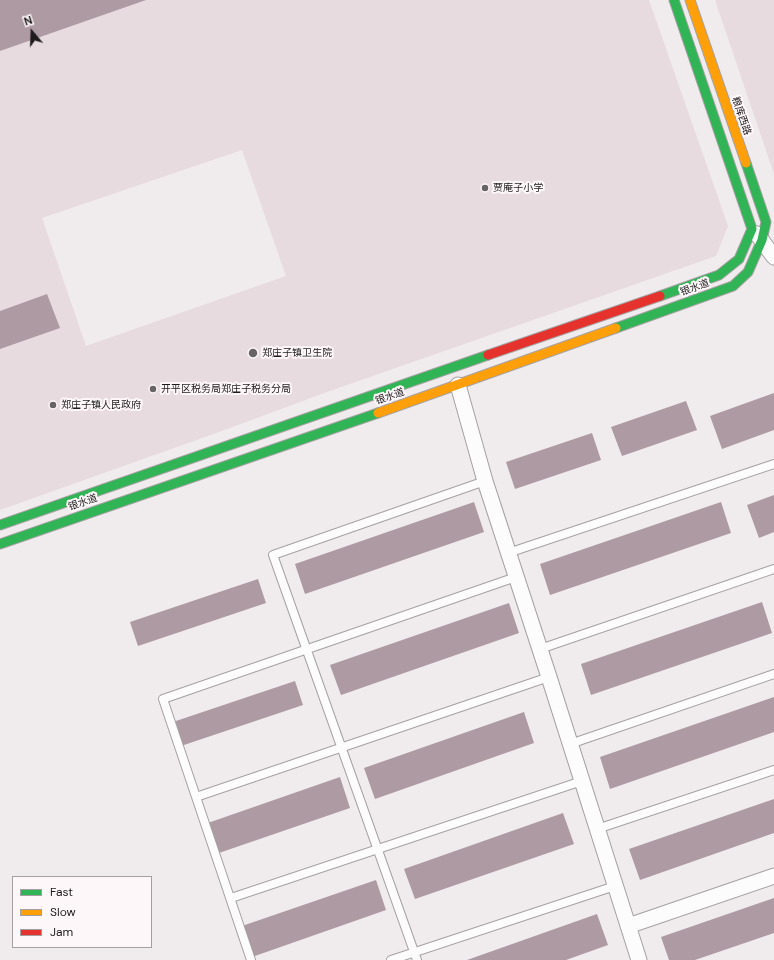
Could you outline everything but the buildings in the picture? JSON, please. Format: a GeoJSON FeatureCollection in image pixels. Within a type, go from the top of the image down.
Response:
{"type":"FeatureCollection","features":[{"type":"Feature","properties":{"kind":"street"},"geometry":{"type":"LineString","coordinates":[[674,0],[752,229],[774,257]]}},
{"type":"Feature","properties":{"kind":"street","name":"粮库西路"},"geometry":{"type":"LineString","coordinates":[[690,0],[766,222],[762,240]]}},
{"type":"Feature","properties":{"kind":"street","name":"银水道"},"geometry":{"type":"LineString","coordinates":[[0,525],[719,275],[739,259],[752,229]]}},
{"type":"Feature","properties":{"kind":"street","name":"银水道"},"geometry":{"type":"LineString","coordinates":[[0,544],[458,386],[733,286],[748,272],[762,240]]}},
{"type":"Feature","properties":{"kind":"street"},"geometry":{"type":"LineString","coordinates":[[458,386],[485,481],[639,960]]}},
{"type":"Feature","properties":{"kind":"street"},"geometry":{"type":"LineString","coordinates":[[628,926],[774,876]]}},
{"type":"Feature","properties":{"kind":"lane"},"geometry":{"type":"LineString","coordinates":[[508,553],[774,464]]}},
{"type":"Feature","properties":{"kind":"lane"},"geometry":{"type":"LineString","coordinates":[[416,960],[273,555],[485,481]]}},
{"type":"Feature","properties":{"kind":"lane"},"geometry":{"type":"LineString","coordinates":[[540,649],[774,569]]}},
{"type":"Feature","properties":{"kind":"lane"},"geometry":{"type":"LineString","coordinates":[[251,960],[163,698],[516,576]]}},
{"type":"Feature","properties":{"kind":"lane"},"geometry":{"type":"LineString","coordinates":[[570,744],[774,674]]}},
{"type":"Feature","properties":{"kind":"lane"},"geometry":{"type":"LineString","coordinates":[[196,797],[549,677]]}},
{"type":"Feature","properties":{"kind":"lane"},"geometry":{"type":"LineString","coordinates":[[597,829],[774,770]]}},
{"type":"Feature","properties":{"kind":"lane"},"geometry":{"type":"LineString","coordinates":[[231,898],[582,781]]}},
{"type":"Feature","properties":{"kind":"lane"},"geometry":{"type":"LineString","coordinates":[[391,960],[615,886]]}},
{"type":"Feature","properties":{"kind":"shaded area"},"geometry":{"type":"Polygon","coordinates":[[[0,0],[649,0],[728,226],[716,256],[327,392],[0,510],[0,0]],[[242,150],[42,218],[86,346],[286,276],[242,150]]]}},
{"type":"Feature","properties":{"kind":"shaded area"},"geometry":{"type":"Polygon","coordinates":[[[715,0],[774,0],[774,174],[715,0]]]}},
{"type":"Feature","properties":{"kind":"traffic: fast"},"geometry":{"type":"LineString","coordinates":[[660,296],[719,275],[739,259],[752,229],[674,0]]}},
{"type":"Feature","properties":{"kind":"traffic: fast"},"geometry":{"type":"LineString","coordinates":[[616,328],[733,286],[748,272],[762,240],[766,222],[746,163]]}},
{"type":"Feature","properties":{"kind":"traffic: fast"},"geometry":{"type":"LineString","coordinates":[[0,525],[488,355]]}},
{"type":"Feature","properties":{"kind":"traffic: fast"},"geometry":{"type":"LineString","coordinates":[[0,544],[378,413]]}},
{"type":"Feature","properties":{"kind":"traffic: slow"},"geometry":{"type":"LineString","coordinates":[[690,0],[746,163]]}},
{"type":"Feature","properties":{"kind":"traffic: slow"},"geometry":{"type":"LineString","coordinates":[[378,413],[616,328]]}},
{"type":"Feature","properties":{"kind":"traffic: jam"},"geometry":{"type":"LineString","coordinates":[[488,355],[660,296]]}},
{"type":"Feature","properties":{"kind":"place","name":"贾庵子小学"},"geometry":{"type":"Point","coordinates":[485,188]}},
{"type":"Feature","properties":{"kind":"place","name":"郑庄子镇卫生院"},"geometry":{"type":"Point","coordinates":[253,353]}},
{"type":"Feature","properties":{"kind":"place","name":"开平区税务局郑庄子税务分局"},"geometry":{"type":"Point","coordinates":[153,389]}},
{"type":"Feature","properties":{"kind":"place","name":"郑庄子镇人民政府"},"geometry":{"type":"Point","coordinates":[53,405]}}]}
